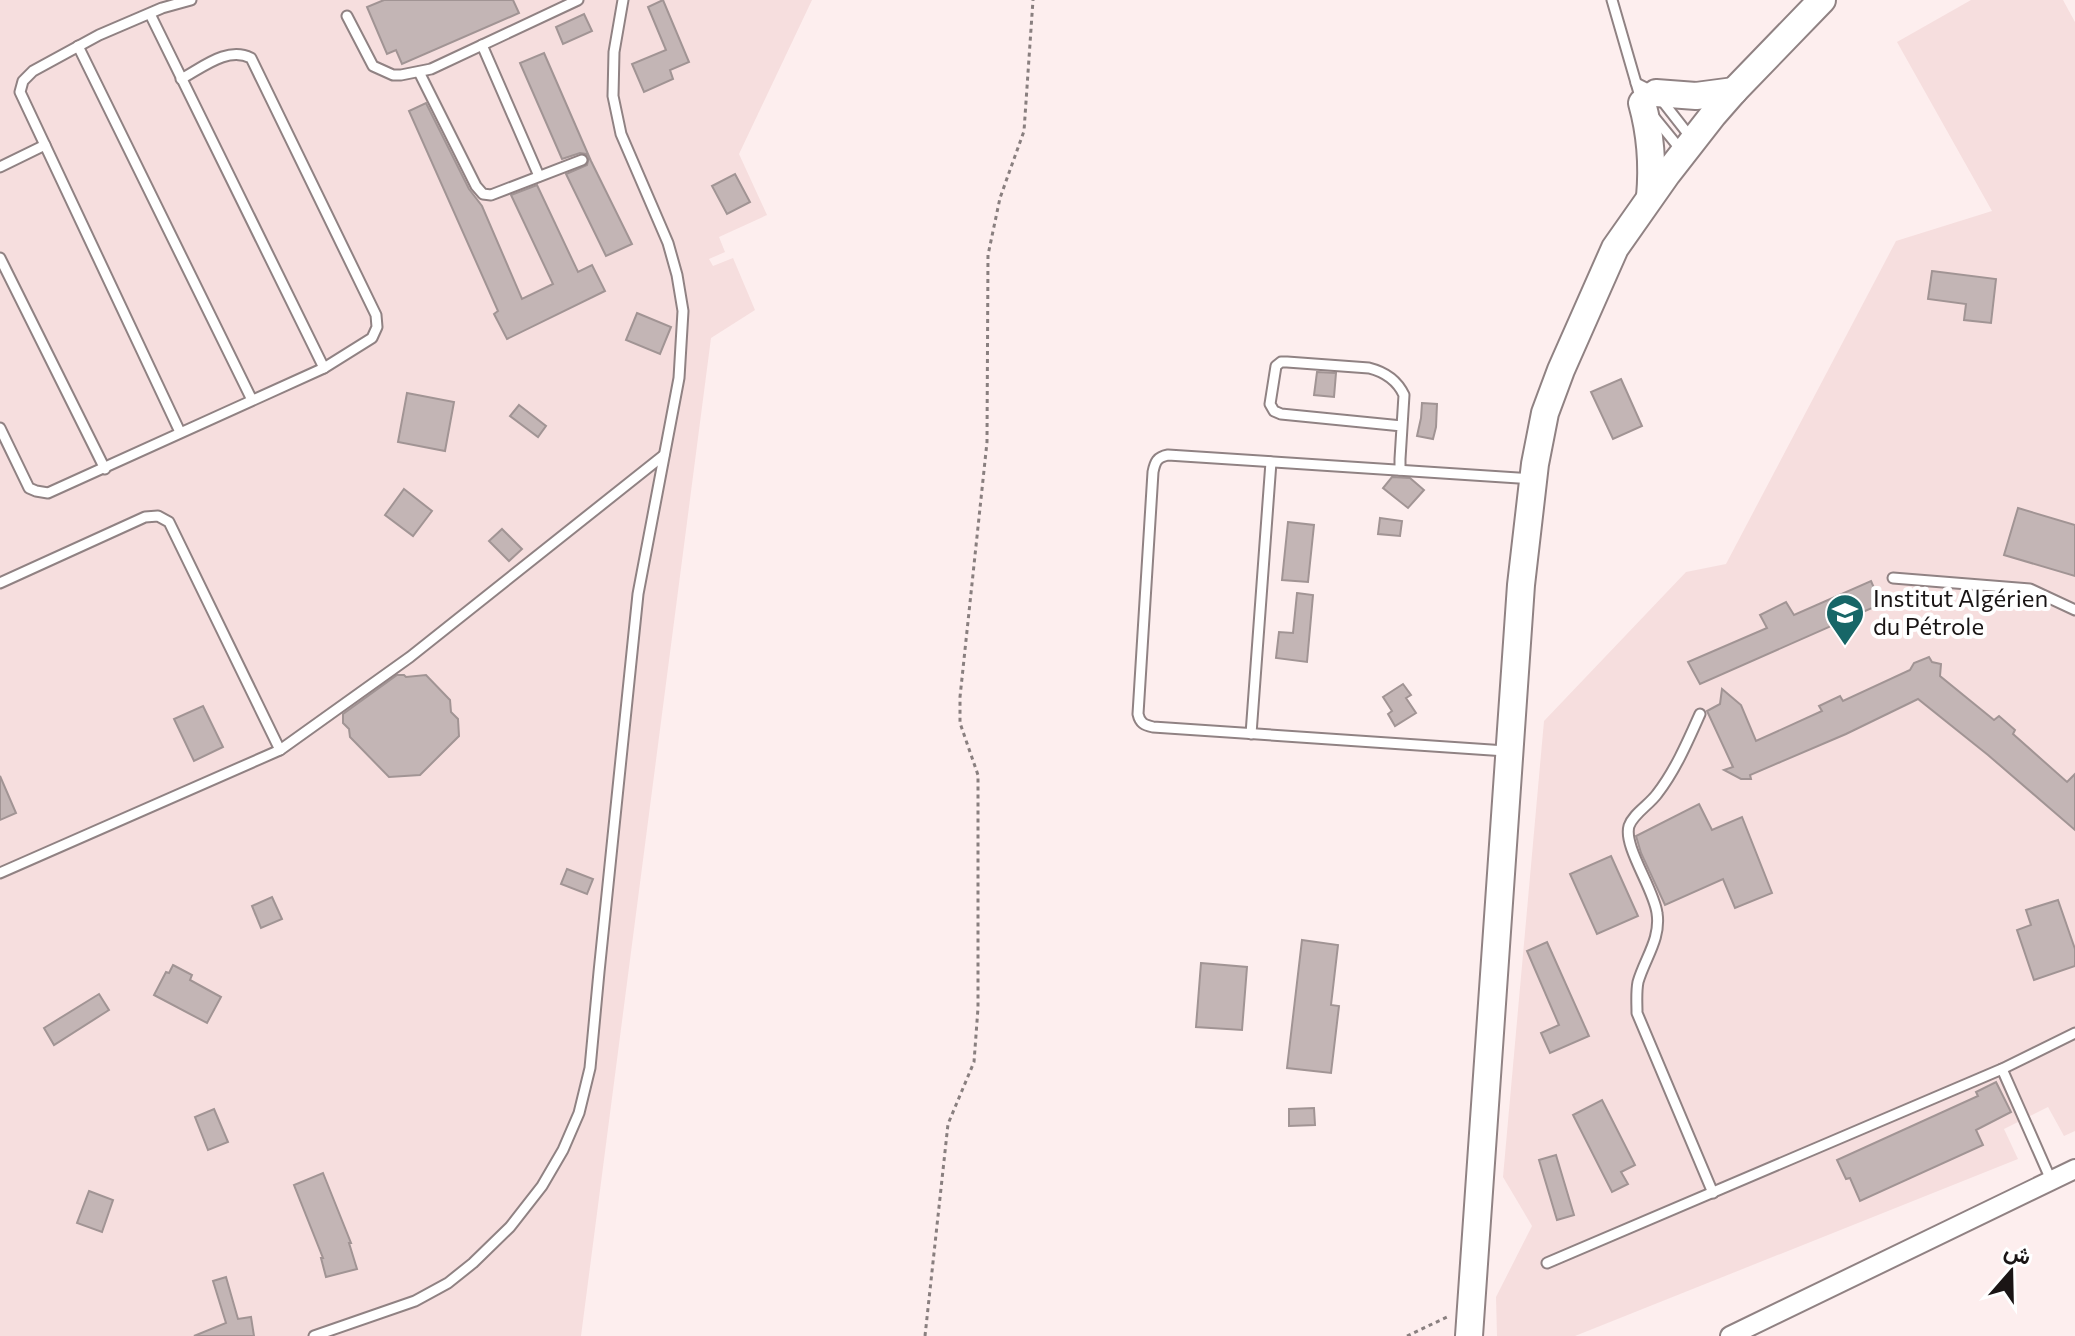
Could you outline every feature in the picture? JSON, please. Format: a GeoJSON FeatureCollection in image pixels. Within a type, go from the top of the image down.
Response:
{"type":"FeatureCollection","features":[{"type":"Feature","properties":{"kind":"main road"},"geometry":{"type":"LineString","coordinates":[[1469,1336],[1521,585],[1533,479],[1545,413],[1615,248],[1688,146],[1734,91],[1822,0]]}},
{"type":"Feature","properties":{"kind":"main road"},"geometry":{"type":"LineString","coordinates":[[1650,197],[1651,149],[1645,93],[1696,96],[1734,91]]}},
{"type":"Feature","properties":{"kind":"street"},"geometry":{"type":"LineString","coordinates":[[1730,1336],[2075,1169]]}},
{"type":"Feature","properties":{"kind":"lane"},"geometry":{"type":"LineString","coordinates":[[180,432],[20,92],[23,81],[33,71],[78,46],[150,14],[191,0]]}},
{"type":"Feature","properties":{"kind":"lane"},"geometry":{"type":"LineString","coordinates":[[347,16],[373,66],[393,75],[431,69],[578,0]]}},
{"type":"Feature","properties":{"kind":"lane"},"geometry":{"type":"LineString","coordinates":[[314,1336],[415,1301],[448,1283],[473,1263],[510,1227],[542,1186],[563,1150],[579,1113],[590,1068],[638,594],[679,378],[683,311],[668,243],[621,134],[613,96],[614,52],[623,0]]}},
{"type":"Feature","properties":{"kind":"lane"},"geometry":{"type":"LineString","coordinates":[[1612,0],[1645,93],[1688,146]]}},
{"type":"Feature","properties":{"kind":"lane"},"geometry":{"type":"LineString","coordinates":[[150,14],[324,368]]}},
{"type":"Feature","properties":{"kind":"lane"},"geometry":{"type":"LineString","coordinates":[[482,45],[539,176]]}},
{"type":"Feature","properties":{"kind":"lane"},"geometry":{"type":"LineString","coordinates":[[78,46],[252,400]]}},
{"type":"Feature","properties":{"kind":"lane"},"geometry":{"type":"LineString","coordinates":[[0,428],[29,488],[48,493],[324,368],[372,338],[377,327],[376,315],[251,58],[228,54],[181,79]]}},
{"type":"Feature","properties":{"kind":"lane"},"geometry":{"type":"LineString","coordinates":[[419,72],[476,186],[483,194],[491,195],[582,160]]}},
{"type":"Feature","properties":{"kind":"lane"},"geometry":{"type":"LineString","coordinates":[[1645,93],[1688,146]]}},
{"type":"Feature","properties":{"kind":"lane"},"geometry":{"type":"LineString","coordinates":[[0,167],[45,145]]}},
{"type":"Feature","properties":{"kind":"lane"},"geometry":{"type":"LineString","coordinates":[[0,258],[105,469]]}},
{"type":"Feature","properties":{"kind":"lane"},"geometry":{"type":"LineString","coordinates":[[1400,470],[1404,395],[1391,378],[1378,371],[1287,362],[1276,366],[1270,404],[1274,411],[1402,426]]}},
{"type":"Feature","properties":{"kind":"lane"},"geometry":{"type":"LineString","coordinates":[[0,873],[280,750],[410,657],[664,455]]}},
{"type":"Feature","properties":{"kind":"lane"},"geometry":{"type":"LineString","coordinates":[[1510,752],[1145,725],[1139,720],[1153,472],[1160,456],[1168,455],[1533,479]]}},
{"type":"Feature","properties":{"kind":"lane"},"geometry":{"type":"LineString","coordinates":[[1251,734],[1271,462]]}},
{"type":"Feature","properties":{"kind":"lane"},"geometry":{"type":"LineString","coordinates":[[0,583],[145,517],[158,516],[169,522],[280,750]]}},
{"type":"Feature","properties":{"kind":"lane"},"geometry":{"type":"LineString","coordinates":[[1893,578],[2030,589],[2075,610]]}},
{"type":"Feature","properties":{"kind":"lane"},"geometry":{"type":"LineString","coordinates":[[1700,714],[1687,744],[1658,794],[1630,823],[1628,830],[1629,842],[1655,901],[1658,916],[1656,939],[1638,984],[1637,1013],[1713,1193]]}},
{"type":"Feature","properties":{"kind":"lane"},"geometry":{"type":"LineString","coordinates":[[1547,1263],[2002,1069],[2075,1033]]}},
{"type":"Feature","properties":{"kind":"lane"},"geometry":{"type":"LineString","coordinates":[[2002,1069],[2051,1180]]}},
{"type":"Feature","properties":{"kind":"path"},"geometry":{"type":"LineString","coordinates":[[925,1336],[948,1124],[974,1062],[978,1008],[978,775],[960,723],[960,697],[987,442],[988,255],[1000,198],[1024,131],[1033,0]]}},
{"type":"Feature","properties":{"kind":"path"},"geometry":{"type":"LineString","coordinates":[[1407,1336],[1471,1305]]}},
{"type":"Feature","properties":{"kind":"shaded area"},"geometry":{"type":"Polygon","coordinates":[[[0,0],[812,0],[739,154],[767,215],[719,237],[725,252],[709,259],[713,266],[733,258],[755,310],[711,338],[581,1336],[0,1336],[0,0]]]}},
{"type":"Feature","properties":{"kind":"shaded area","name":"Institut Algérien du Pétrole"},"geometry":{"type":"Polygon","coordinates":[[[1971,0],[2063,0],[2075,22],[2075,1131],[2064,1136],[2048,1107],[2004,1129],[2018,1159],[1575,1336],[1497,1336],[1496,1297],[1532,1226],[1503,1177],[1544,721],[1686,572],[1726,564],[1896,241],[1992,211],[1897,42],[1971,0]]]}},
{"type":"Feature","properties":{"kind":"building"},"geometry":{"type":"Polygon","coordinates":[[[384,0],[513,0],[519,13],[402,64],[396,50],[387,54],[367,7],[384,0]]]}},
{"type":"Feature","properties":{"kind":"building"},"geometry":{"type":"Polygon","coordinates":[[[663,0],[689,62],[670,70],[673,79],[644,92],[632,64],[666,50],[648,7],[663,0]]]}},
{"type":"Feature","properties":{"kind":"building"},"geometry":{"type":"Polygon","coordinates":[[[584,14],[592,31],[563,44],[556,27],[584,14]]]}},
{"type":"Feature","properties":{"kind":"building"},"geometry":{"type":"Polygon","coordinates":[[[544,53],[591,161],[632,244],[606,256],[566,174],[587,165],[589,157],[580,153],[562,159],[520,63],[544,53]]]}},
{"type":"Feature","properties":{"kind":"building"},"geometry":{"type":"Polygon","coordinates":[[[426,103],[469,189],[482,206],[522,299],[553,284],[511,195],[537,185],[578,272],[592,265],[605,291],[507,339],[494,314],[498,311],[409,111],[426,103]]]}},
{"type":"Feature","properties":{"kind":"building"},"geometry":{"type":"Polygon","coordinates":[[[735,174],[750,202],[727,214],[712,186],[735,174]]]}},
{"type":"Feature","properties":{"kind":"building"},"geometry":{"type":"Polygon","coordinates":[[[1932,271],[1996,279],[1991,323],[1964,320],[1966,304],[1928,299],[1932,271]]]}},
{"type":"Feature","properties":{"kind":"building"},"geometry":{"type":"Polygon","coordinates":[[[637,313],[671,327],[660,354],[626,340],[637,313]]]}},
{"type":"Feature","properties":{"kind":"building"},"geometry":{"type":"Polygon","coordinates":[[[1317,372],[1336,373],[1334,397],[1314,395],[1317,372]]]}},
{"type":"Feature","properties":{"kind":"building"},"geometry":{"type":"Polygon","coordinates":[[[1621,379],[1642,426],[1613,439],[1591,392],[1621,379]]]}},
{"type":"Feature","properties":{"kind":"building"},"geometry":{"type":"Polygon","coordinates":[[[407,393],[454,402],[445,451],[398,442],[407,393]]]}},
{"type":"Feature","properties":{"kind":"building"},"geometry":{"type":"Polygon","coordinates":[[[1422,403],[1437,404],[1433,439],[1417,436],[1422,403]]]}},
{"type":"Feature","properties":{"kind":"building"},"geometry":{"type":"Polygon","coordinates":[[[519,405],[546,426],[538,437],[510,416],[519,405]]]}},
{"type":"Feature","properties":{"kind":"building"},"geometry":{"type":"Polygon","coordinates":[[[1392,477],[1410,478],[1424,490],[1408,508],[1383,488],[1392,477]]]}},
{"type":"Feature","properties":{"kind":"building"},"geometry":{"type":"Polygon","coordinates":[[[404,489],[432,511],[413,536],[385,515],[404,489]]]}},
{"type":"Feature","properties":{"kind":"building"},"geometry":{"type":"Polygon","coordinates":[[[2018,508],[2075,525],[2075,576],[2004,555],[2018,508]]]}},
{"type":"Feature","properties":{"kind":"building"},"geometry":{"type":"Polygon","coordinates":[[[1380,518],[1402,521],[1400,536],[1378,534],[1380,518]]]}},
{"type":"Feature","properties":{"kind":"building"},"geometry":{"type":"Polygon","coordinates":[[[1288,522],[1314,525],[1308,582],[1282,580],[1288,522]]]}},
{"type":"Feature","properties":{"kind":"building"},"geometry":{"type":"Polygon","coordinates":[[[502,529],[522,549],[509,561],[489,541],[502,529]]]}},
{"type":"Feature","properties":{"kind":"building"},"geometry":{"type":"Polygon","coordinates":[[[1871,581],[1881,604],[1700,684],[1688,662],[1767,628],[1760,615],[1786,602],[1794,615],[1871,581]]]}},
{"type":"Feature","properties":{"kind":"building"},"geometry":{"type":"Polygon","coordinates":[[[1297,593],[1313,595],[1307,662],[1276,658],[1279,632],[1293,633],[1297,593]]]}},
{"type":"Feature","properties":{"kind":"building"},"geometry":{"type":"Polygon","coordinates":[[[1929,657],[1932,662],[1941,664],[1940,676],[1994,720],[1999,716],[2015,730],[2013,734],[2067,782],[2075,774],[2075,830],[1918,699],[1750,775],[1751,779],[1741,779],[1724,770],[1733,767],[1707,711],[1720,704],[1722,689],[1741,705],[1756,741],[1822,711],[1819,706],[1840,696],[1843,701],[1910,670],[1914,663],[1929,657]]]}},
{"type":"Feature","properties":{"kind":"building"},"geometry":{"type":"Polygon","coordinates":[[[397,675],[426,675],[450,700],[451,712],[458,719],[459,736],[420,775],[389,777],[350,737],[349,729],[343,723],[343,714],[397,675]]]}},
{"type":"Feature","properties":{"kind":"building"},"geometry":{"type":"Polygon","coordinates":[[[1403,684],[1411,695],[1406,698],[1416,713],[1395,726],[1388,714],[1392,711],[1383,697],[1403,684]]]}},
{"type":"Feature","properties":{"kind":"building"},"geometry":{"type":"Polygon","coordinates":[[[203,706],[223,747],[194,761],[174,719],[203,706]]]}},
{"type":"Feature","properties":{"kind":"building"},"geometry":{"type":"Polygon","coordinates":[[[0,776],[16,813],[0,820],[0,776]]]}},
{"type":"Feature","properties":{"kind":"building"},"geometry":{"type":"Polygon","coordinates":[[[1699,804],[1712,830],[1742,817],[1772,893],[1735,908],[1723,879],[1665,905],[1636,836],[1699,804]]]}},
{"type":"Feature","properties":{"kind":"building"},"geometry":{"type":"Polygon","coordinates":[[[1611,856],[1638,916],[1597,934],[1570,874],[1611,856]]]}},
{"type":"Feature","properties":{"kind":"building"},"geometry":{"type":"Polygon","coordinates":[[[567,869],[593,879],[587,894],[561,884],[567,869]]]}},
{"type":"Feature","properties":{"kind":"building"},"geometry":{"type":"Polygon","coordinates":[[[272,897],[282,919],[261,928],[252,906],[272,897]]]}},
{"type":"Feature","properties":{"kind":"building"},"geometry":{"type":"Polygon","coordinates":[[[2058,900],[2075,949],[2075,966],[2034,980],[2017,930],[2031,925],[2026,910],[2058,900]]]}},
{"type":"Feature","properties":{"kind":"building"},"geometry":{"type":"Polygon","coordinates":[[[1302,940],[1338,945],[1331,1005],[1339,1006],[1331,1073],[1287,1068],[1302,940]]]}},
{"type":"Feature","properties":{"kind":"building"},"geometry":{"type":"Polygon","coordinates":[[[1547,942],[1589,1036],[1550,1053],[1541,1033],[1559,1025],[1527,951],[1547,942]]]}},
{"type":"Feature","properties":{"kind":"building"},"geometry":{"type":"Polygon","coordinates":[[[1201,963],[1247,967],[1242,1030],[1196,1027],[1201,963]]]}},
{"type":"Feature","properties":{"kind":"building"},"geometry":{"type":"Polygon","coordinates":[[[173,965],[192,975],[190,980],[221,997],[207,1023],[154,995],[173,965]]]}},
{"type":"Feature","properties":{"kind":"building"},"geometry":{"type":"Polygon","coordinates":[[[99,994],[109,1010],[54,1045],[44,1028],[99,994]]]}},
{"type":"Feature","properties":{"kind":"building"},"geometry":{"type":"Polygon","coordinates":[[[1996,1082],[2011,1112],[1976,1130],[1983,1145],[1860,1201],[1850,1178],[1846,1179],[1837,1160],[1978,1096],[1976,1092],[1996,1082]]]}},
{"type":"Feature","properties":{"kind":"building"},"geometry":{"type":"Polygon","coordinates":[[[1602,1100],[1635,1165],[1621,1172],[1628,1184],[1612,1192],[1573,1115],[1602,1100]]]}},
{"type":"Feature","properties":{"kind":"building"},"geometry":{"type":"Polygon","coordinates":[[[1314,1108],[1315,1125],[1289,1126],[1289,1109],[1314,1108]]]}},
{"type":"Feature","properties":{"kind":"building"},"geometry":{"type":"Polygon","coordinates":[[[214,1109],[228,1142],[208,1150],[195,1117],[214,1109]]]}},
{"type":"Feature","properties":{"kind":"building"},"geometry":{"type":"Polygon","coordinates":[[[1556,1155],[1574,1215],[1557,1220],[1539,1160],[1556,1155]]]}},
{"type":"Feature","properties":{"kind":"building"},"geometry":{"type":"Polygon","coordinates":[[[323,1173],[351,1243],[357,1269],[326,1277],[323,1258],[294,1185],[323,1173]]]}},
{"type":"Feature","properties":{"kind":"building"},"geometry":{"type":"Polygon","coordinates":[[[89,1191],[113,1200],[102,1232],[77,1223],[89,1191]]]}},
{"type":"Feature","properties":{"kind":"building"},"geometry":{"type":"Polygon","coordinates":[[[226,1277],[238,1319],[251,1317],[254,1336],[194,1336],[226,1323],[213,1281],[226,1277]]]}},
{"type":"Feature","properties":{"kind":"place","name":"Institut Algérien du Pétrole"},"geometry":{"type":"Point","coordinates":[1845,647]}}]}
